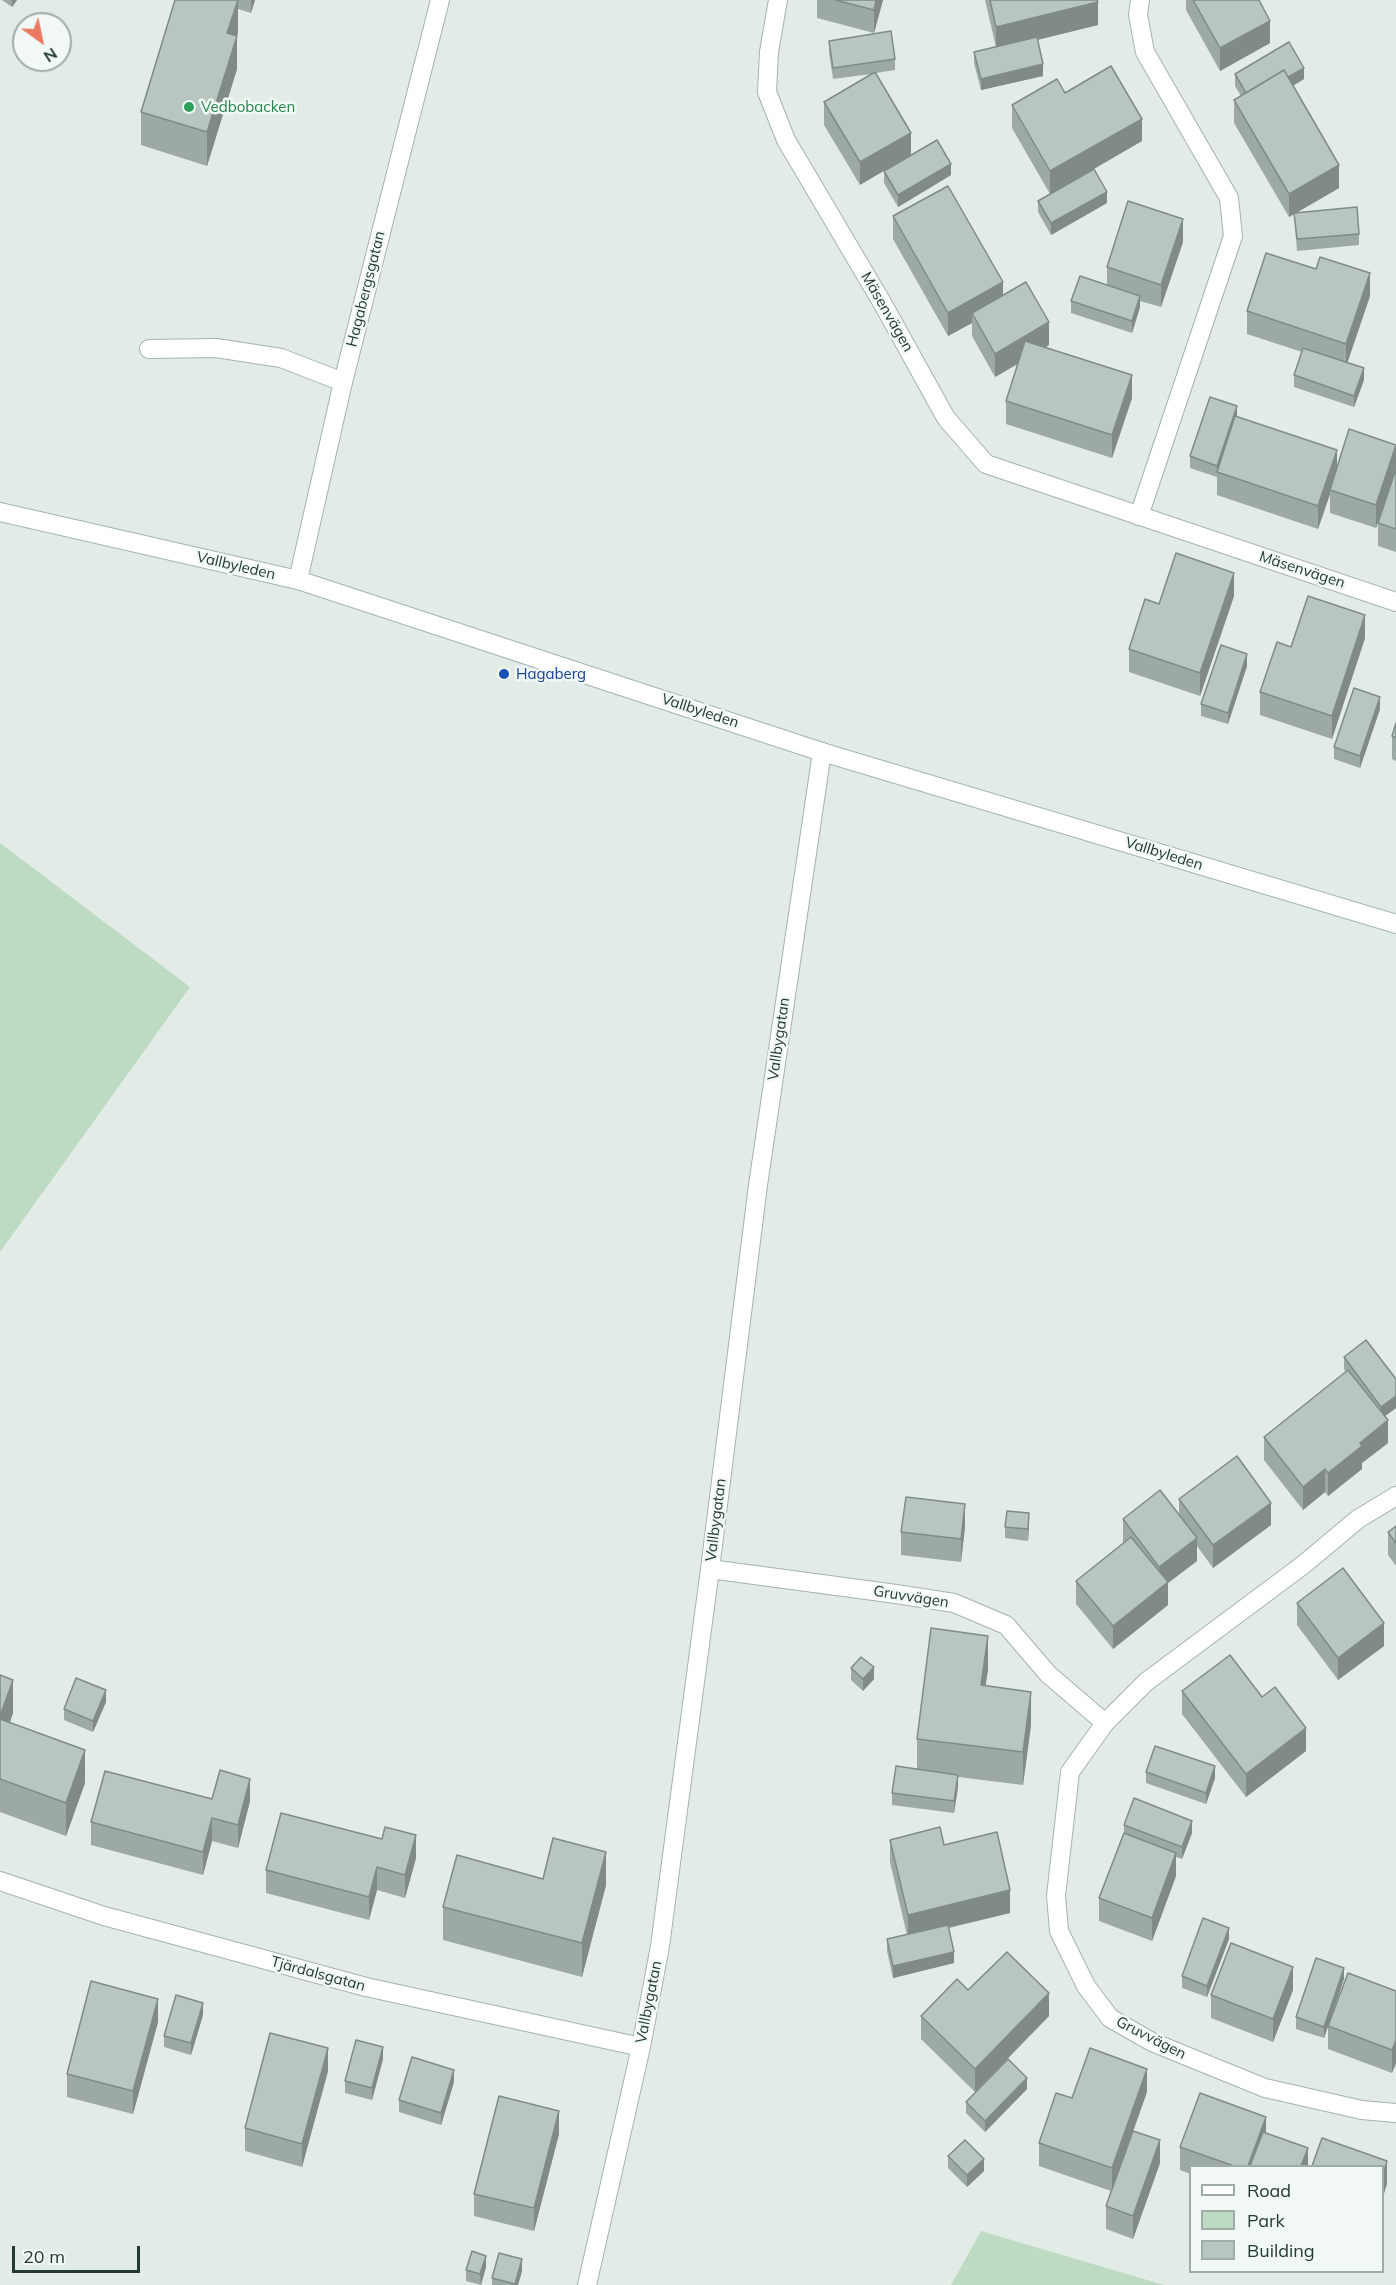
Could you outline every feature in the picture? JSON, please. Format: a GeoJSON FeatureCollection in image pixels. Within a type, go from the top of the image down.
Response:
{"type":"FeatureCollection","features":[{"type":"Feature","properties":{"kind":"street","name":"Hagabergsgatan"},"geometry":{"type":"LineString","coordinates":[[298,580],[343,382],[440,0]]}},
{"type":"Feature","properties":{"kind":"street","name":"Mäsenvägen"},"geometry":{"type":"LineString","coordinates":[[778,0],[769,52],[767,92],[786,140],[884,306],[946,418],[986,464],[1396,602]]}},
{"type":"Feature","properties":{"kind":"street"},"geometry":{"type":"LineString","coordinates":[[1139,516],[1233,236],[1229,198],[1145,52],[1138,15],[1140,0]]}},
{"type":"Feature","properties":{"kind":"street"},"geometry":{"type":"LineString","coordinates":[[149,349],[216,348],[280,358],[343,382]]}},
{"type":"Feature","properties":{"kind":"street","name":"Vallbyleden"},"geometry":{"type":"LineString","coordinates":[[0,512],[298,580],[822,752],[1396,924]]}},
{"type":"Feature","properties":{"kind":"street","name":"Vallbygatan"},"geometry":{"type":"LineString","coordinates":[[587,2285],[660,1947],[758,1185],[822,752]]}},
{"type":"Feature","properties":{"kind":"street","name":"Gruvvägen"},"geometry":{"type":"LineString","coordinates":[[1396,1496],[1358,1519],[1303,1565],[1146,1682],[1105,1723],[1070,1772],[1056,1896],[1059,1931],[1086,1986],[1110,2018],[1152,2042],[1265,2088],[1362,2110],[1396,2113]]}},
{"type":"Feature","properties":{"kind":"street","name":"Gruvvägen"},"geometry":{"type":"LineString","coordinates":[[710,1569],[954,1603],[1006,1625],[1048,1674],[1105,1723]]}},
{"type":"Feature","properties":{"kind":"street","name":"Tjärdalsgatan"},"geometry":{"type":"LineString","coordinates":[[0,1881],[104,1916],[366,1987],[640,2047]]}},
{"type":"Feature","properties":{"kind":"green space"},"geometry":{"type":"Polygon","coordinates":[[[0,843],[190,987],[0,1252],[0,843]]]}},
{"type":"Feature","properties":{"kind":"green space"},"geometry":{"type":"Polygon","coordinates":[[[981,2231],[1164,2285],[951,2285],[981,2231]]]}},
{"type":"Feature","properties":{"kind":"building","name":"Vedbobacken"},"geometry":{"type":"Polygon","coordinates":[[[175,0],[238,0],[227,33],[237,36],[207,132],[141,112],[175,0]]]}},
{"type":"Feature","properties":{"kind":"building"},"geometry":{"type":"Polygon","coordinates":[[[835,0],[876,0],[874,10],[835,0]]]}},
{"type":"Feature","properties":{"kind":"building"},"geometry":{"type":"Polygon","coordinates":[[[990,0],[1097,0],[1098,2],[996,27],[990,0]]]}},
{"type":"Feature","properties":{"kind":"building"},"geometry":{"type":"Polygon","coordinates":[[[1193,0],[1259,0],[1270,21],[1220,48],[1193,0]]]}},
{"type":"Feature","properties":{"kind":"building"},"geometry":{"type":"Polygon","coordinates":[[[891,31],[895,59],[833,68],[829,41],[891,31]]]}},
{"type":"Feature","properties":{"kind":"building"},"geometry":{"type":"Polygon","coordinates":[[[1037,37],[1043,64],[981,79],[974,52],[1037,37]]]}},
{"type":"Feature","properties":{"kind":"building"},"geometry":{"type":"Polygon","coordinates":[[[1289,42],[1304,68],[1288,77],[1284,70],[1246,93],[1235,74],[1289,42]]]}},
{"type":"Feature","properties":{"kind":"building"},"geometry":{"type":"Polygon","coordinates":[[[1111,66],[1142,119],[1050,171],[1012,105],[1057,79],[1065,93],[1111,66]]]}},
{"type":"Feature","properties":{"kind":"building"},"geometry":{"type":"Polygon","coordinates":[[[1284,70],[1339,165],[1289,194],[1234,100],[1284,70]]]}},
{"type":"Feature","properties":{"kind":"building"},"geometry":{"type":"Polygon","coordinates":[[[875,72],[911,133],[860,162],[824,102],[875,72]]]}},
{"type":"Feature","properties":{"kind":"building"},"geometry":{"type":"Polygon","coordinates":[[[937,140],[951,164],[898,195],[884,171],[937,140]]]}},
{"type":"Feature","properties":{"kind":"building"},"geometry":{"type":"Polygon","coordinates":[[[1094,169],[1107,192],[1051,223],[1038,201],[1094,169]]]}},
{"type":"Feature","properties":{"kind":"building"},"geometry":{"type":"Polygon","coordinates":[[[948,186],[1003,282],[948,313],[893,216],[948,186]]]}},
{"type":"Feature","properties":{"kind":"building"},"geometry":{"type":"Polygon","coordinates":[[[1128,201],[1183,219],[1161,285],[1107,267],[1128,201]]]}},
{"type":"Feature","properties":{"kind":"building"},"geometry":{"type":"Polygon","coordinates":[[[1357,207],[1359,234],[1297,239],[1294,213],[1357,207]]]}},
{"type":"Feature","properties":{"kind":"building"},"geometry":{"type":"Polygon","coordinates":[[[1266,253],[1316,269],[1320,257],[1370,273],[1346,344],[1247,311],[1266,253]]]}},
{"type":"Feature","properties":{"kind":"building"},"geometry":{"type":"Polygon","coordinates":[[[1080,276],[1140,296],[1132,321],[1071,301],[1080,276]]]}},
{"type":"Feature","properties":{"kind":"building"},"geometry":{"type":"Polygon","coordinates":[[[1026,282],[1049,322],[995,354],[972,313],[1026,282]]]}},
{"type":"Feature","properties":{"kind":"building"},"geometry":{"type":"Polygon","coordinates":[[[1025,341],[1132,375],[1112,435],[1006,401],[1025,341]]]}},
{"type":"Feature","properties":{"kind":"building"},"geometry":{"type":"Polygon","coordinates":[[[1303,348],[1364,368],[1354,396],[1294,375],[1303,348]]]}},
{"type":"Feature","properties":{"kind":"building"},"geometry":{"type":"Polygon","coordinates":[[[1210,397],[1237,406],[1217,466],[1190,456],[1210,397]]]}},
{"type":"Feature","properties":{"kind":"building"},"geometry":{"type":"Polygon","coordinates":[[[1235,416],[1337,450],[1318,506],[1217,472],[1235,416]]]}},
{"type":"Feature","properties":{"kind":"building"},"geometry":{"type":"Polygon","coordinates":[[[1349,429],[1396,445],[1376,505],[1330,490],[1349,429]]]}},
{"type":"Feature","properties":{"kind":"building"},"geometry":{"type":"Polygon","coordinates":[[[1396,469],[1396,529],[1378,523],[1396,469]]]}},
{"type":"Feature","properties":{"kind":"building"},"geometry":{"type":"Polygon","coordinates":[[[1176,553],[1234,573],[1200,673],[1129,649],[1145,599],[1159,604],[1176,553]]]}},
{"type":"Feature","properties":{"kind":"building"},"geometry":{"type":"Polygon","coordinates":[[[1308,596],[1365,615],[1332,716],[1260,692],[1277,642],[1291,647],[1308,596]]]}},
{"type":"Feature","properties":{"kind":"building"},"geometry":{"type":"Polygon","coordinates":[[[1221,645],[1247,654],[1228,713],[1201,704],[1221,645]]]}},
{"type":"Feature","properties":{"kind":"building"},"geometry":{"type":"Polygon","coordinates":[[[1354,688],[1380,697],[1360,756],[1334,747],[1354,688]]]}},
{"type":"Feature","properties":{"kind":"building"},"geometry":{"type":"Polygon","coordinates":[[[1396,723],[1396,738],[1392,736],[1396,723]]]}},
{"type":"Feature","properties":{"kind":"building"},"geometry":{"type":"Polygon","coordinates":[[[1366,1340],[1396,1379],[1396,1396],[1381,1407],[1344,1357],[1366,1340]]]}},
{"type":"Feature","properties":{"kind":"building"},"geometry":{"type":"Polygon","coordinates":[[[1348,1370],[1388,1420],[1360,1443],[1362,1446],[1328,1473],[1325,1469],[1303,1487],[1264,1437],[1348,1370]]]}},
{"type":"Feature","properties":{"kind":"building"},"geometry":{"type":"Polygon","coordinates":[[[1237,1456],[1271,1503],[1213,1545],[1179,1499],[1237,1456]]]}},
{"type":"Feature","properties":{"kind":"building"},"geometry":{"type":"Polygon","coordinates":[[[1160,1490],[1197,1538],[1159,1567],[1123,1519],[1160,1490]]]}},
{"type":"Feature","properties":{"kind":"building"},"geometry":{"type":"Polygon","coordinates":[[[906,1497],[965,1504],[961,1539],[901,1532],[906,1497]]]}},
{"type":"Feature","properties":{"kind":"building"},"geometry":{"type":"Polygon","coordinates":[[[1007,1511],[1029,1513],[1028,1529],[1005,1527],[1007,1511]]]}},
{"type":"Feature","properties":{"kind":"building"},"geometry":{"type":"Polygon","coordinates":[[[1396,1526],[1396,1543],[1388,1532],[1396,1526]]]}},
{"type":"Feature","properties":{"kind":"building"},"geometry":{"type":"Polygon","coordinates":[[[1131,1537],[1168,1582],[1113,1626],[1076,1581],[1131,1537]]]}},
{"type":"Feature","properties":{"kind":"building"},"geometry":{"type":"Polygon","coordinates":[[[1343,1568],[1384,1623],[1338,1658],[1297,1603],[1343,1568]]]}},
{"type":"Feature","properties":{"kind":"building"},"geometry":{"type":"Polygon","coordinates":[[[931,1628],[988,1636],[981,1685],[1031,1692],[1023,1752],[917,1739],[931,1628]]]}},
{"type":"Feature","properties":{"kind":"building"},"geometry":{"type":"Polygon","coordinates":[[[1230,1655],[1262,1697],[1275,1687],[1306,1728],[1246,1774],[1182,1691],[1230,1655]]]}},
{"type":"Feature","properties":{"kind":"building"},"geometry":{"type":"Polygon","coordinates":[[[861,1657],[874,1667],[863,1679],[851,1668],[861,1657]]]}},
{"type":"Feature","properties":{"kind":"building"},"geometry":{"type":"Polygon","coordinates":[[[0,1675],[13,1680],[0,1716],[0,1675]]]}},
{"type":"Feature","properties":{"kind":"building"},"geometry":{"type":"Polygon","coordinates":[[[76,1678],[106,1690],[93,1721],[64,1709],[76,1678]]]}},
{"type":"Feature","properties":{"kind":"building"},"geometry":{"type":"Polygon","coordinates":[[[0,1719],[85,1750],[66,1803],[0,1779],[0,1719]]]}},
{"type":"Feature","properties":{"kind":"building"},"geometry":{"type":"Polygon","coordinates":[[[1155,1746],[1215,1766],[1206,1793],[1146,1772],[1155,1746]]]}},
{"type":"Feature","properties":{"kind":"building"},"geometry":{"type":"Polygon","coordinates":[[[896,1766],[958,1775],[954,1801],[892,1793],[896,1766]]]}},
{"type":"Feature","properties":{"kind":"building"},"geometry":{"type":"Polygon","coordinates":[[[220,1770],[250,1779],[238,1825],[212,1818],[203,1852],[91,1822],[105,1771],[212,1799],[220,1770]]]}},
{"type":"Feature","properties":{"kind":"building"},"geometry":{"type":"Polygon","coordinates":[[[1134,1798],[1192,1821],[1182,1847],[1124,1825],[1134,1798]]]}},
{"type":"Feature","properties":{"kind":"building"},"geometry":{"type":"Polygon","coordinates":[[[281,1813],[382,1839],[385,1827],[416,1835],[405,1875],[377,1867],[369,1897],[266,1870],[281,1813]]]}},
{"type":"Feature","properties":{"kind":"building"},"geometry":{"type":"Polygon","coordinates":[[[940,1827],[944,1845],[997,1832],[1010,1890],[908,1915],[890,1840],[940,1827]]]}},
{"type":"Feature","properties":{"kind":"building"},"geometry":{"type":"Polygon","coordinates":[[[1124,1833],[1176,1853],[1152,1918],[1099,1898],[1124,1833]]]}},
{"type":"Feature","properties":{"kind":"building"},"geometry":{"type":"Polygon","coordinates":[[[553,1838],[606,1852],[582,1943],[443,1907],[457,1855],[543,1879],[553,1838]]]}},
{"type":"Feature","properties":{"kind":"building"},"geometry":{"type":"Polygon","coordinates":[[[1203,1918],[1229,1928],[1207,1986],[1182,1976],[1203,1918]]]}},
{"type":"Feature","properties":{"kind":"building"},"geometry":{"type":"Polygon","coordinates":[[[948,1925],[954,1952],[893,1966],[887,1939],[948,1925]]]}},
{"type":"Feature","properties":{"kind":"building"},"geometry":{"type":"Polygon","coordinates":[[[1231,1943],[1293,1967],[1273,2019],[1211,1995],[1231,1943]]]}},
{"type":"Feature","properties":{"kind":"building"},"geometry":{"type":"Polygon","coordinates":[[[1007,1952],[1049,1993],[975,2069],[921,2016],[957,1979],[968,1990],[1007,1952]]]}},
{"type":"Feature","properties":{"kind":"building"},"geometry":{"type":"Polygon","coordinates":[[[1316,1958],[1344,1968],[1324,2027],[1296,2017],[1316,1958]]]}},
{"type":"Feature","properties":{"kind":"building"},"geometry":{"type":"Polygon","coordinates":[[[1348,1973],[1396,1991],[1396,2040],[1392,2050],[1328,2026],[1348,1973]]]}},
{"type":"Feature","properties":{"kind":"building"},"geometry":{"type":"Polygon","coordinates":[[[91,1981],[158,1999],[133,2091],[67,2074],[91,1981]]]}},
{"type":"Feature","properties":{"kind":"building"},"geometry":{"type":"Polygon","coordinates":[[[176,1995],[203,2003],[191,2043],[164,2036],[176,1995]]]}},
{"type":"Feature","properties":{"kind":"building"},"geometry":{"type":"Polygon","coordinates":[[[270,2033],[328,2048],[302,2144],[245,2128],[270,2033]]]}},
{"type":"Feature","properties":{"kind":"building"},"geometry":{"type":"Polygon","coordinates":[[[356,2040],[383,2047],[372,2088],[345,2081],[356,2040]]]}},
{"type":"Feature","properties":{"kind":"building"},"geometry":{"type":"Polygon","coordinates":[[[1090,2048],[1147,2069],[1112,2168],[1039,2143],[1056,2093],[1072,2098],[1090,2048]]]}},
{"type":"Feature","properties":{"kind":"building"},"geometry":{"type":"Polygon","coordinates":[[[412,2057],[454,2070],[441,2113],[399,2100],[412,2057]]]}},
{"type":"Feature","properties":{"kind":"building"},"geometry":{"type":"Polygon","coordinates":[[[1008,2059],[1027,2078],[985,2121],[966,2102],[1008,2059]]]}},
{"type":"Feature","properties":{"kind":"building"},"geometry":{"type":"Polygon","coordinates":[[[1200,2093],[1266,2117],[1248,2165],[1231,2165],[1180,2147],[1200,2093]]]}},
{"type":"Feature","properties":{"kind":"building"},"geometry":{"type":"Polygon","coordinates":[[[499,2096],[559,2111],[534,2208],[474,2194],[499,2096]]]}},
{"type":"Feature","properties":{"kind":"building"},"geometry":{"type":"Polygon","coordinates":[[[1133,2131],[1160,2140],[1133,2216],[1106,2206],[1133,2131]]]}},
{"type":"Feature","properties":{"kind":"building"},"geometry":{"type":"Polygon","coordinates":[[[1263,2132],[1308,2148],[1301,2165],[1250,2165],[1263,2132]]]}},
{"type":"Feature","properties":{"kind":"building"},"geometry":{"type":"Polygon","coordinates":[[[1322,2138],[1387,2161],[1384,2171],[1384,2165],[1312,2165],[1322,2138]]]}},
{"type":"Feature","properties":{"kind":"building"},"geometry":{"type":"Polygon","coordinates":[[[965,2140],[984,2159],[967,2175],[948,2156],[965,2140]]]}},
{"type":"Feature","properties":{"kind":"building"},"geometry":{"type":"Polygon","coordinates":[[[472,2251],[486,2256],[480,2274],[466,2270],[472,2251]]]}},
{"type":"Feature","properties":{"kind":"building"},"geometry":{"type":"Polygon","coordinates":[[[499,2253],[522,2259],[515,2284],[492,2278],[499,2253]]]}},
{"type":"Feature","properties":{"kind":"place","name":"Vedbobacken"},"geometry":{"type":"Point","coordinates":[189,107]}},
{"type":"Feature","properties":{"kind":"place","name":"Hagaberg"},"geometry":{"type":"Point","coordinates":[504,674]}}]}
